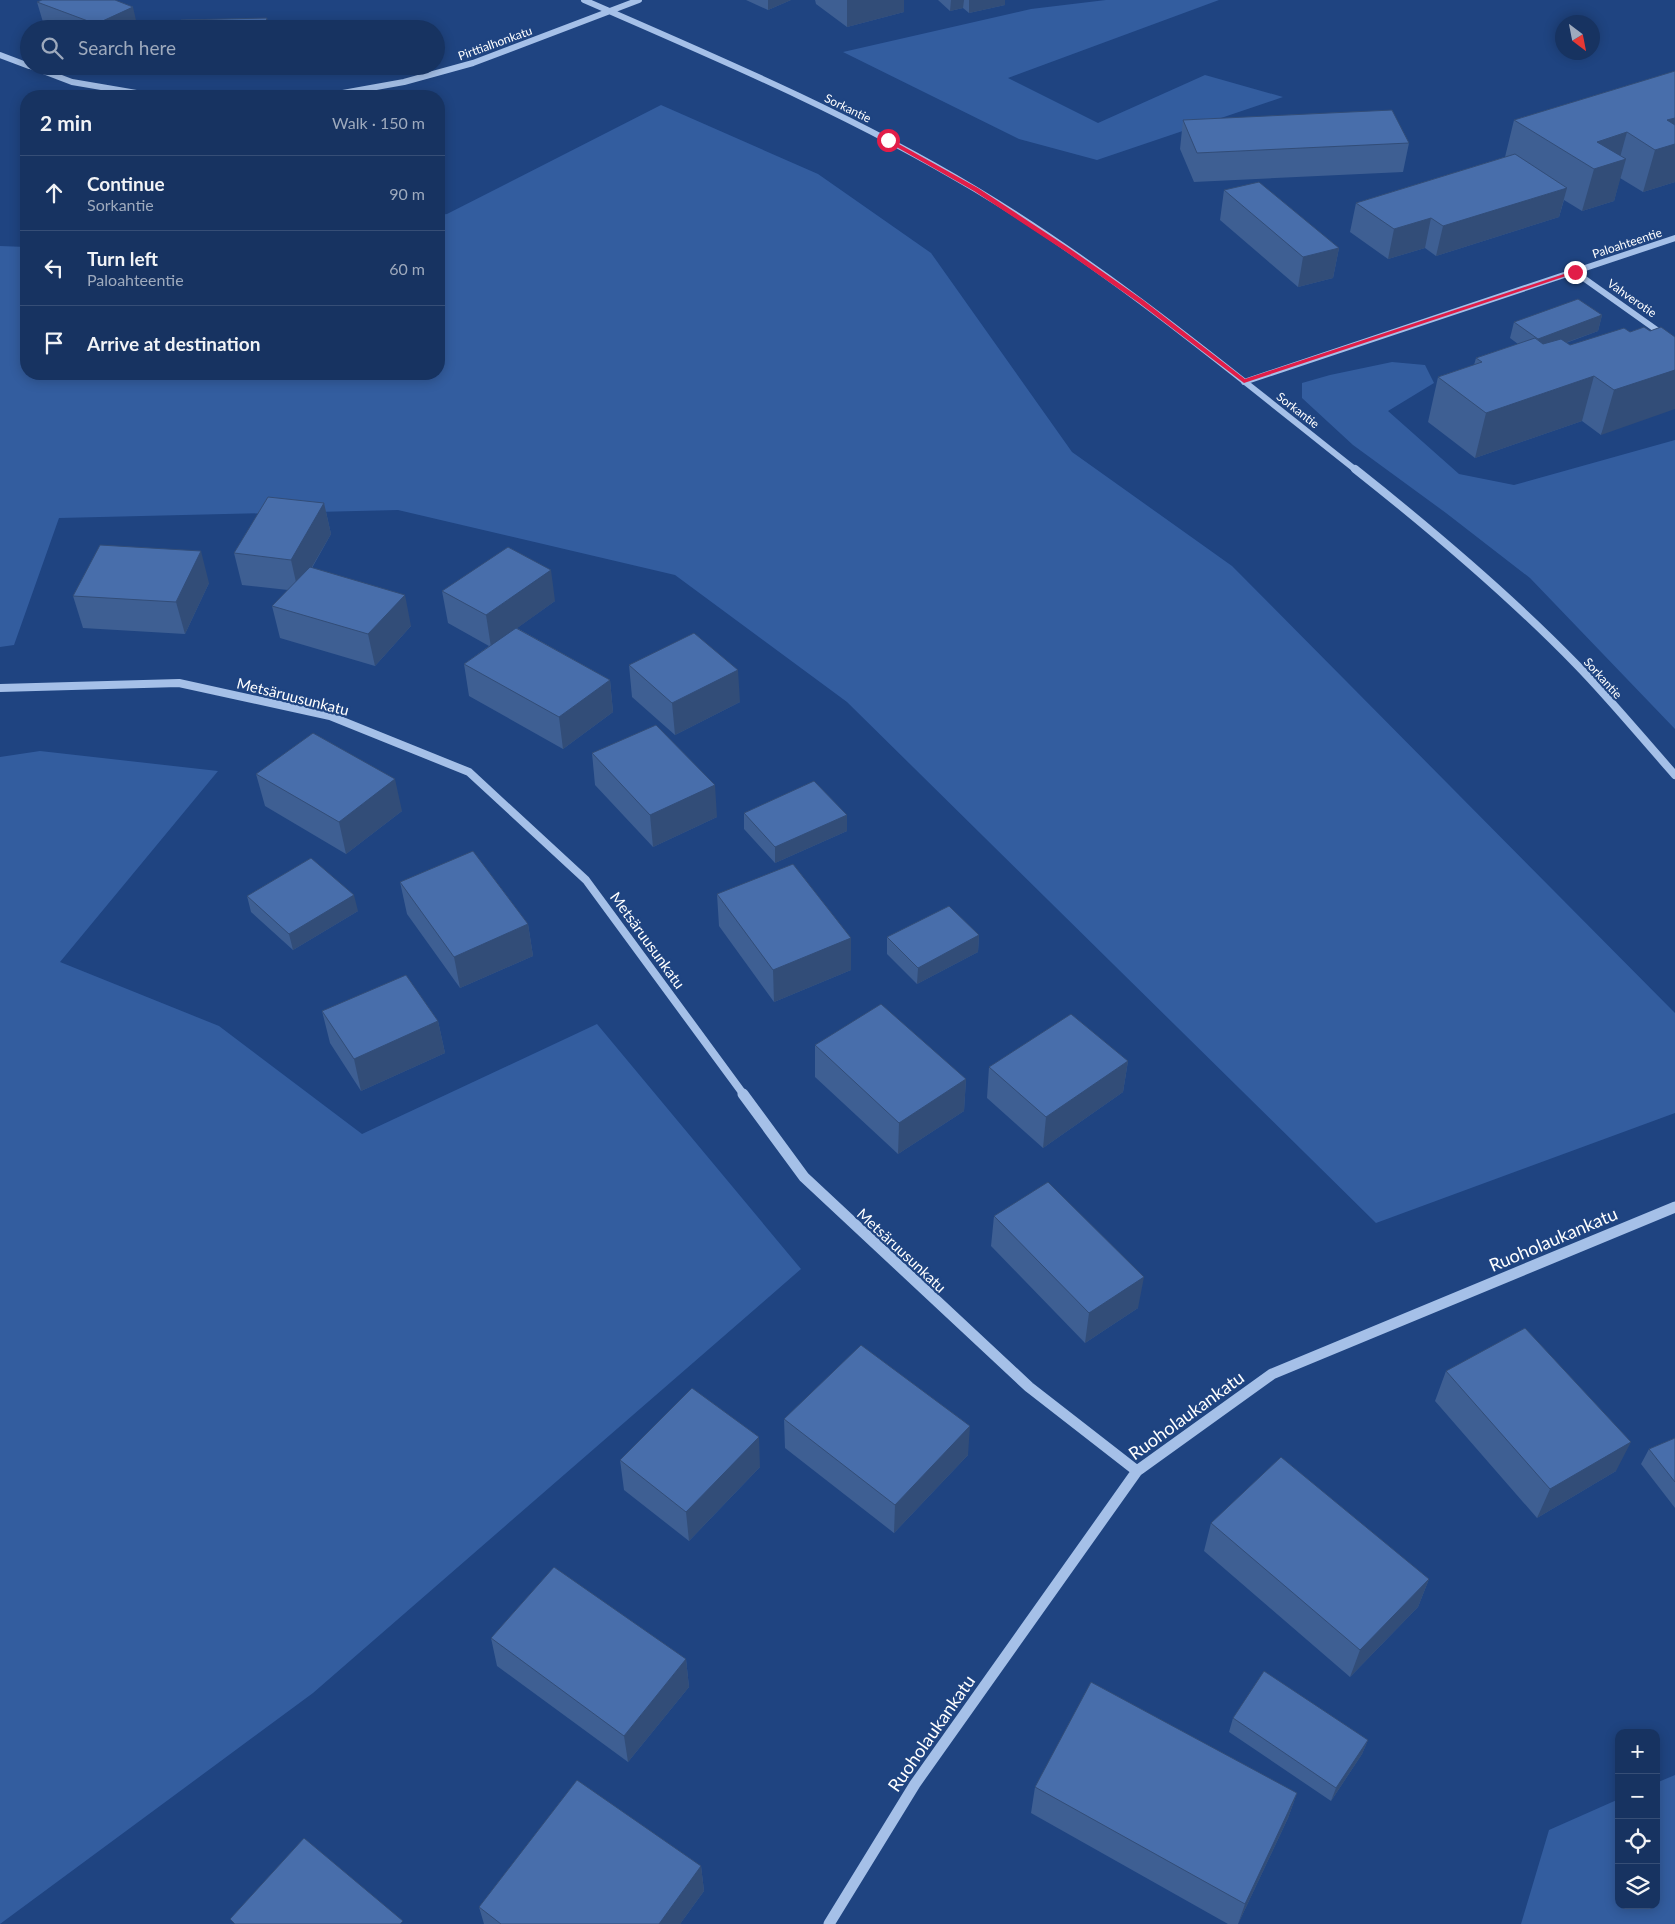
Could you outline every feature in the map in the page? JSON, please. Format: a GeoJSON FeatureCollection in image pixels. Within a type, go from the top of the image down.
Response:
{"type":"FeatureCollection","features":[{"type":"Feature","properties":{"kind":"street","name":"Sorkantie"},"geometry":{"type":"LineString","coordinates":[[584,0],[783,89],[888,140],[976,189],[1141,302],[1390,496],[1472,565],[1563,650],[1675,774]]}},
{"type":"Feature","properties":{"kind":"street","name":"Pirttialhonkatu"},"geometry":{"type":"LineString","coordinates":[[445,71],[504,53],[639,0]]}},
{"type":"Feature","properties":{"kind":"street"},"geometry":{"type":"LineString","coordinates":[[0,55],[20,62]]}},
{"type":"Feature","properties":{"kind":"street"},"geometry":{"type":"LineString","coordinates":[[54,75],[72,82],[119,90]]}},
{"type":"Feature","properties":{"kind":"street","name":"Pirttialhonkatu"},"geometry":{"type":"LineString","coordinates":[[364,90],[389,86],[431,75]]}},
{"type":"Feature","properties":{"kind":"street","name":"Paloahteentie"},"geometry":{"type":"LineString","coordinates":[[1244,382],[1675,238]]}},
{"type":"Feature","properties":{"kind":"street","name":"Vahverotie"},"geometry":{"type":"LineString","coordinates":[[1575,272],[1675,343]]}},
{"type":"Feature","properties":{"kind":"street","name":"Metsäruusunkatu"},"geometry":{"type":"LineString","coordinates":[[0,688],[179,683],[330,716],[469,772],[586,880],[804,1178],[1029,1387],[1137,1470]]}},
{"type":"Feature","properties":{"kind":"street","name":"Ruoholaukankatu"},"geometry":{"type":"LineString","coordinates":[[830,1924],[915,1784],[1137,1470],[1272,1374],[1675,1207]]}},
{"type":"Feature","properties":{"kind":"shaded area"},"geometry":{"type":"Polygon","coordinates":[[[1106,0],[1219,0],[1008,78],[1098,123],[1205,75],[1283,97],[1097,160],[1019,139],[843,52],[1031,9],[1106,0]]]}},
{"type":"Feature","properties":{"kind":"shaded area"},"geometry":{"type":"Polygon","coordinates":[[[661,105],[818,174],[931,253],[1072,452],[1232,566],[1675,1013],[1675,1113],[1376,1223],[847,702],[675,575],[398,510],[59,518],[14,645],[0,647],[0,246],[20,247],[20,380],[445,380],[445,214],[661,105]]]}},
{"type":"Feature","properties":{"kind":"shaded area"},"geometry":{"type":"Polygon","coordinates":[[[1392,362],[1425,365],[1434,383],[1388,411],[1459,474],[1514,485],[1675,440],[1675,729],[1530,578],[1446,513],[1353,445],[1302,398],[1302,383],[1392,362]]]}},
{"type":"Feature","properties":{"kind":"shaded area"},"geometry":{"type":"Polygon","coordinates":[[[40,751],[218,771],[60,962],[219,1026],[362,1134],[597,1024],[801,1269],[313,1693],[0,1924],[0,757],[40,751]]]}},
{"type":"Feature","properties":{"kind":"shaded area"},"geometry":{"type":"Polygon","coordinates":[[[1675,1775],[1675,1924],[1521,1924],[1549,1830],[1615,1801],[1615,1909],[1660,1909],[1660,1781],[1675,1775]]]}},
{"type":"Feature","properties":{"kind":"building"},"geometry":{"type":"Polygon","coordinates":[[[42,0],[115,0],[133,7],[105,20],[85,20],[37,2],[42,0]]]}},
{"type":"Feature","properties":{"kind":"building"},"geometry":{"type":"Polygon","coordinates":[[[267,18],[266,20],[181,20],[267,18]]]}},
{"type":"Feature","properties":{"kind":"building"},"geometry":{"type":"Polygon","coordinates":[[[1675,71],[1675,118],[1667,120],[1675,125],[1675,144],[1655,150],[1627,132],[1597,142],[1626,159],[1594,169],[1514,120],[1675,71]]]}},
{"type":"Feature","properties":{"kind":"building"},"geometry":{"type":"Polygon","coordinates":[[[1392,110],[1409,143],[1197,153],[1183,120],[1392,110]]]}},
{"type":"Feature","properties":{"kind":"building"},"geometry":{"type":"Polygon","coordinates":[[[1515,154],[1567,188],[1443,226],[1431,218],[1394,229],[1356,203],[1515,154]]]}},
{"type":"Feature","properties":{"kind":"building"},"geometry":{"type":"Polygon","coordinates":[[[1259,182],[1339,248],[1303,257],[1224,190],[1259,182]]]}},
{"type":"Feature","properties":{"kind":"building"},"geometry":{"type":"Polygon","coordinates":[[[1578,299],[1602,315],[1538,339],[1514,322],[1578,299]]]}},
{"type":"Feature","properties":{"kind":"building"},"geometry":{"type":"Polygon","coordinates":[[[1644,327],[1650,331],[1661,327],[1675,337],[1675,370],[1614,390],[1594,376],[1486,413],[1438,377],[1482,362],[1476,358],[1535,338],[1543,344],[1561,339],[1570,345],[1624,328],[1630,332],[1644,327]]]}},
{"type":"Feature","properties":{"kind":"building"},"geometry":{"type":"Polygon","coordinates":[[[268,497],[324,503],[291,560],[234,553],[268,497]]]}},
{"type":"Feature","properties":{"kind":"building"},"geometry":{"type":"Polygon","coordinates":[[[100,545],[201,551],[176,602],[73,596],[100,545]]]}},
{"type":"Feature","properties":{"kind":"building"},"geometry":{"type":"Polygon","coordinates":[[[508,547],[551,570],[486,615],[442,591],[508,547]]]}},
{"type":"Feature","properties":{"kind":"building"},"geometry":{"type":"Polygon","coordinates":[[[310,567],[405,595],[368,634],[272,606],[310,567]]]}},
{"type":"Feature","properties":{"kind":"building"},"geometry":{"type":"Polygon","coordinates":[[[516,628],[610,680],[559,717],[464,664],[516,628]]]}},
{"type":"Feature","properties":{"kind":"building"},"geometry":{"type":"Polygon","coordinates":[[[694,633],[738,670],[672,703],[629,665],[694,633]]]}},
{"type":"Feature","properties":{"kind":"building"},"geometry":{"type":"Polygon","coordinates":[[[656,725],[715,785],[650,815],[592,753],[656,725]]]}},
{"type":"Feature","properties":{"kind":"building"},"geometry":{"type":"Polygon","coordinates":[[[313,733],[395,779],[339,822],[256,774],[313,733]]]}},
{"type":"Feature","properties":{"kind":"building"},"geometry":{"type":"Polygon","coordinates":[[[814,781],[847,815],[775,847],[744,813],[814,781]]]}},
{"type":"Feature","properties":{"kind":"building"},"geometry":{"type":"Polygon","coordinates":[[[473,851],[528,924],[454,957],[400,882],[473,851]]]}},
{"type":"Feature","properties":{"kind":"building"},"geometry":{"type":"Polygon","coordinates":[[[311,858],[354,895],[289,934],[247,896],[311,858]]]}},
{"type":"Feature","properties":{"kind":"building"},"geometry":{"type":"Polygon","coordinates":[[[793,864],[851,938],[773,970],[717,894],[793,864]]]}},
{"type":"Feature","properties":{"kind":"building"},"geometry":{"type":"Polygon","coordinates":[[[949,906],[979,935],[918,968],[887,937],[949,906]]]}},
{"type":"Feature","properties":{"kind":"building"},"geometry":{"type":"Polygon","coordinates":[[[406,975],[438,1021],[354,1059],[322,1011],[406,975]]]}},
{"type":"Feature","properties":{"kind":"building"},"geometry":{"type":"Polygon","coordinates":[[[881,1004],[966,1079],[899,1123],[815,1045],[881,1004]]]}},
{"type":"Feature","properties":{"kind":"building"},"geometry":{"type":"Polygon","coordinates":[[[1071,1014],[1128,1061],[1046,1117],[989,1067],[1071,1014]]]}},
{"type":"Feature","properties":{"kind":"building"},"geometry":{"type":"Polygon","coordinates":[[[1048,1182],[1144,1277],[1089,1313],[994,1216],[1048,1182]]]}},
{"type":"Feature","properties":{"kind":"building"},"geometry":{"type":"Polygon","coordinates":[[[1525,1328],[1631,1442],[1550,1489],[1446,1371],[1525,1328]]]}},
{"type":"Feature","properties":{"kind":"building"},"geometry":{"type":"Polygon","coordinates":[[[861,1345],[970,1426],[895,1505],[784,1419],[861,1345]]]}},
{"type":"Feature","properties":{"kind":"building"},"geometry":{"type":"Polygon","coordinates":[[[692,1388],[759,1437],[686,1512],[620,1460],[692,1388]]]}},
{"type":"Feature","properties":{"kind":"building"},"geometry":{"type":"Polygon","coordinates":[[[1675,1438],[1675,1482],[1649,1449],[1675,1438]]]}},
{"type":"Feature","properties":{"kind":"building"},"geometry":{"type":"Polygon","coordinates":[[[1281,1457],[1429,1579],[1360,1650],[1211,1523],[1281,1457]]]}},
{"type":"Feature","properties":{"kind":"building"},"geometry":{"type":"Polygon","coordinates":[[[554,1567],[686,1659],[624,1736],[491,1638],[554,1567]]]}},
{"type":"Feature","properties":{"kind":"building"},"geometry":{"type":"Polygon","coordinates":[[[1264,1671],[1368,1740],[1336,1788],[1233,1718],[1264,1671]]]}},
{"type":"Feature","properties":{"kind":"building"},"geometry":{"type":"Polygon","coordinates":[[[1091,1682],[1297,1793],[1245,1904],[1035,1787],[1091,1682]]]}},
{"type":"Feature","properties":{"kind":"building"},"geometry":{"type":"Polygon","coordinates":[[[577,1780],[701,1866],[659,1924],[501,1924],[479,1907],[577,1780]]]}},
{"type":"Feature","properties":{"kind":"building"},"geometry":{"type":"Polygon","coordinates":[[[304,1838],[403,1921],[400,1924],[235,1924],[230,1919],[304,1838]]]}},
{"type":"Feature","properties":{"kind":"route"},"geometry":{"type":"LineString","coordinates":[[888,140],[976,189],[1067,250],[1141,302],[1244,382],[1575,272]]}}]}
